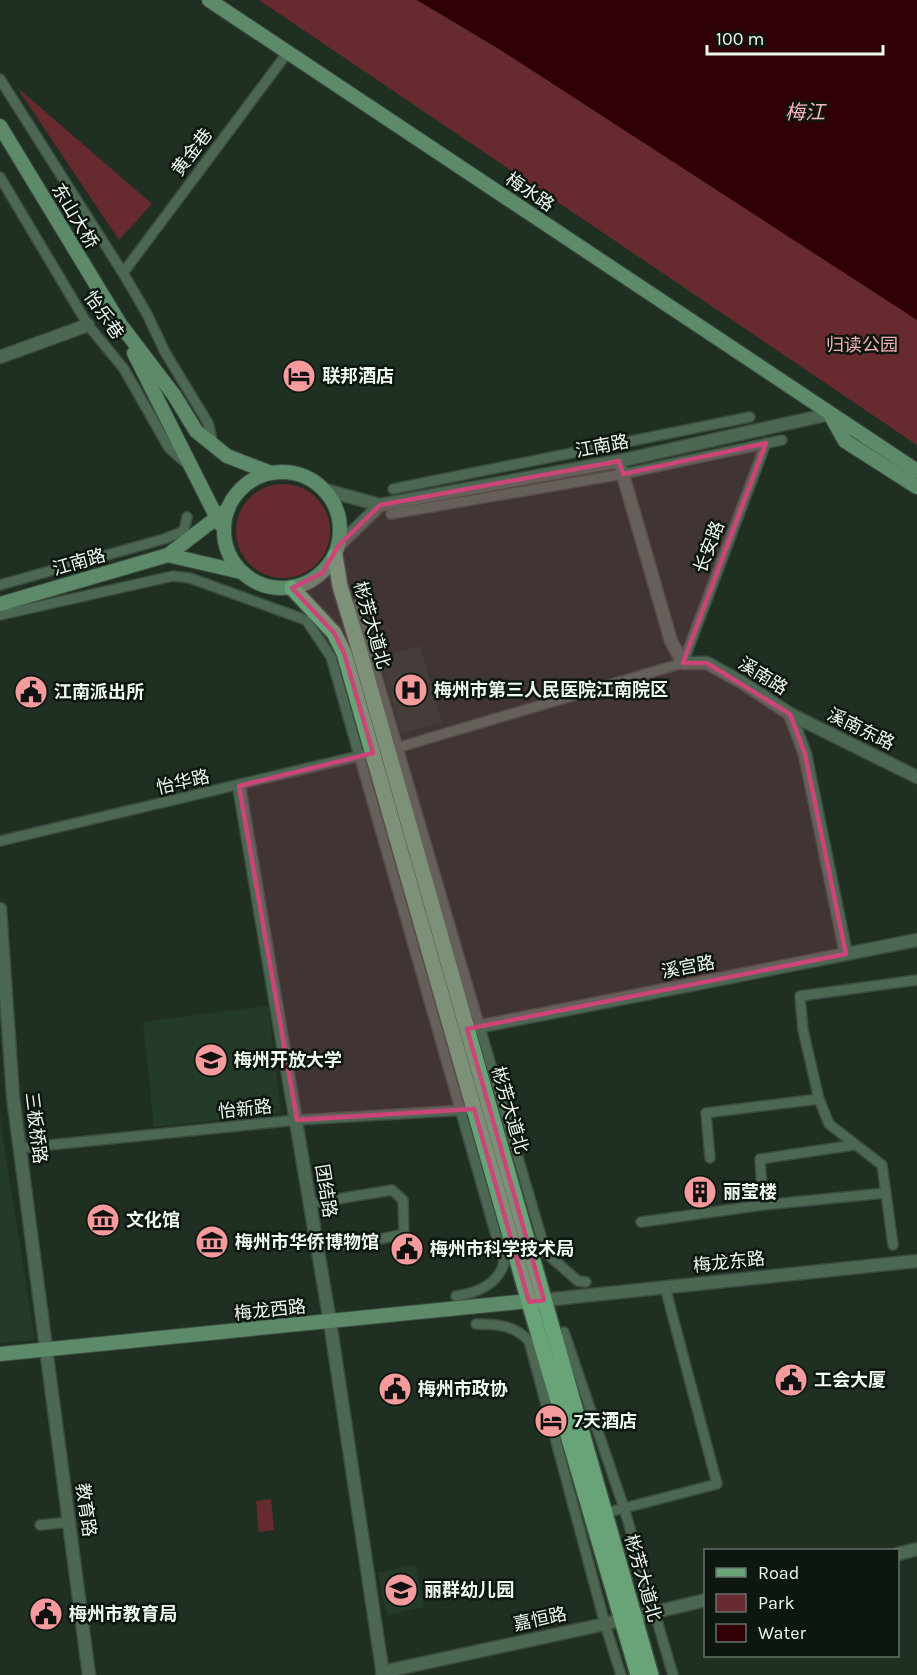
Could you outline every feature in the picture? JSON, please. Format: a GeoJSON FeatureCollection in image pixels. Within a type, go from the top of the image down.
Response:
{"type":"FeatureCollection","features":[{"type":"Feature","properties":{"kind":"main road","name":"梅水路"},"geometry":{"type":"LineString","coordinates":[[209,0],[917,471]]}},
{"type":"Feature","properties":{"kind":"main road","name":"东山大桥"},"geometry":{"type":"LineString","coordinates":[[0,126],[120,324]]}},
{"type":"Feature","properties":{"kind":"main road"},"geometry":{"type":"LineString","coordinates":[[120,324],[174,396],[196,431],[213,446],[227,456],[271,473],[306,477],[325,490],[337,510],[341,533],[337,550],[322,573],[313,580],[292,588],[270,587],[250,579],[241,572],[228,554],[222,513],[189,465],[120,324]]}},
{"type":"Feature","properties":{"kind":"main road","name":"梅水路"},"geometry":{"type":"LineString","coordinates":[[830,414],[845,441],[917,487]]}},
{"type":"Feature","properties":{"kind":"main road"},"geometry":{"type":"LineString","coordinates":[[222,513],[241,490],[260,477],[271,473]]}},
{"type":"Feature","properties":{"kind":"main road","name":"江南路"},"geometry":{"type":"LineString","coordinates":[[0,604],[168,555],[222,513]]}},
{"type":"Feature","properties":{"kind":"main road","name":"彬芳大道北"},"geometry":{"type":"LineString","coordinates":[[337,550],[348,616],[379,752],[468,1110],[537,1301],[605,1513],[638,1675]]}},
{"type":"Feature","properties":{"kind":"main road","name":"江南路"},"geometry":{"type":"LineString","coordinates":[[168,555],[241,572]]}},
{"type":"Feature","properties":{"kind":"main road","name":"彬芳大道北"},"geometry":{"type":"LineString","coordinates":[[292,588],[334,633],[344,653],[473,1027],[537,1301],[628,1618],[651,1675]]}},
{"type":"Feature","properties":{"kind":"main road","name":"梅龙西路"},"geometry":{"type":"LineString","coordinates":[[0,1354],[537,1301]]}},
{"type":"Feature","properties":{"kind":"street","name":"黄金巷"},"geometry":{"type":"LineString","coordinates":[[123,273],[288,52]]}},
{"type":"Feature","properties":{"kind":"street"},"geometry":{"type":"LineString","coordinates":[[0,79],[147,314],[165,352],[208,423],[213,446]]}},
{"type":"Feature","properties":{"kind":"street","name":"怡乐巷"},"geometry":{"type":"LineString","coordinates":[[0,177],[88,325],[124,369],[170,448],[189,465]]}},
{"type":"Feature","properties":{"kind":"street"},"geometry":{"type":"LineString","coordinates":[[0,357],[88,325]]}},
{"type":"Feature","properties":{"kind":"street","name":"江南路"},"geometry":{"type":"LineString","coordinates":[[325,490],[380,505],[619,461],[830,414]]}},
{"type":"Feature","properties":{"kind":"street"},"geometry":{"type":"LineString","coordinates":[[393,489],[750,417]]}},
{"type":"Feature","properties":{"kind":"street"},"geometry":{"type":"LineString","coordinates":[[391,514],[623,474],[782,440]]}},
{"type":"Feature","properties":{"kind":"street","name":"长安路"},"geometry":{"type":"LineString","coordinates":[[683,663],[766,443]]}},
{"type":"Feature","properties":{"kind":"street"},"geometry":{"type":"LineString","coordinates":[[619,461],[671,641],[683,663]]}},
{"type":"Feature","properties":{"kind":"street"},"geometry":{"type":"LineString","coordinates":[[337,550],[380,505]]}},
{"type":"Feature","properties":{"kind":"street"},"geometry":{"type":"LineString","coordinates":[[0,585],[164,539],[184,531],[187,517]]}},
{"type":"Feature","properties":{"kind":"street"},"geometry":{"type":"LineString","coordinates":[[0,615],[173,576],[190,578],[306,620],[331,657],[379,752]]}},
{"type":"Feature","properties":{"kind":"street"},"geometry":{"type":"LineString","coordinates":[[356,605],[379,752]]}},
{"type":"Feature","properties":{"kind":"street","name":"溪南路"},"geometry":{"type":"LineString","coordinates":[[683,663],[707,663],[743,683],[790,714],[805,754],[846,954]]}},
{"type":"Feature","properties":{"kind":"street","name":"怡华路"},"geometry":{"type":"LineString","coordinates":[[0,841],[379,752],[683,663]]}},
{"type":"Feature","properties":{"kind":"street","name":"溪南东路"},"geometry":{"type":"LineString","coordinates":[[790,714],[917,777]]}},
{"type":"Feature","properties":{"kind":"street","name":"团结路"},"geometry":{"type":"LineString","coordinates":[[239,786],[330,1322],[383,1673]]}},
{"type":"Feature","properties":{"kind":"street","name":"三板桥路"},"geometry":{"type":"LineString","coordinates":[[0,909],[13,1097],[46,1350]]}},
{"type":"Feature","properties":{"kind":"street","name":"溪宫路"},"geometry":{"type":"LineString","coordinates":[[473,1027],[917,940]]}},
{"type":"Feature","properties":{"kind":"street"},"geometry":{"type":"LineString","coordinates":[[893,1245],[882,1165],[829,1124],[819,1099],[803,1030],[800,996],[917,981]]}},
{"type":"Feature","properties":{"kind":"street"},"geometry":{"type":"LineString","coordinates":[[473,1027],[546,1253],[578,1281],[586,1282]]}},
{"type":"Feature","properties":{"kind":"street"},"geometry":{"type":"LineString","coordinates":[[710,1158],[706,1113],[819,1099]]}},
{"type":"Feature","properties":{"kind":"street"},"geometry":{"type":"LineString","coordinates":[[456,1296],[481,1290],[501,1275],[504,1263],[468,1110]]}},
{"type":"Feature","properties":{"kind":"street","name":"怡新路"},"geometry":{"type":"LineString","coordinates":[[20,1148],[297,1120],[468,1110]]}},
{"type":"Feature","properties":{"kind":"street"},"geometry":{"type":"LineString","coordinates":[[763,1205],[760,1159],[854,1145]]}},
{"type":"Feature","properties":{"kind":"street"},"geometry":{"type":"LineString","coordinates":[[319,1203],[392,1190],[403,1200],[404,1234],[347,1246]]}},
{"type":"Feature","properties":{"kind":"street"},"geometry":{"type":"LineString","coordinates":[[641,1222],[763,1205],[886,1193]]}},
{"type":"Feature","properties":{"kind":"street","name":"梅龙东路"},"geometry":{"type":"LineString","coordinates":[[537,1301],[917,1261]]}},
{"type":"Feature","properties":{"kind":"street"},"geometry":{"type":"LineString","coordinates":[[605,1513],[717,1484],[665,1287]]}},
{"type":"Feature","properties":{"kind":"street"},"geometry":{"type":"LineString","coordinates":[[476,1324],[497,1324],[521,1331],[529,1341],[605,1624],[621,1675]]}},
{"type":"Feature","properties":{"kind":"street"},"geometry":{"type":"LineString","coordinates":[[564,1332],[624,1508],[673,1675]]}},
{"type":"Feature","properties":{"kind":"street","name":"教育路"},"geometry":{"type":"LineString","coordinates":[[46,1350],[89,1675]]}},
{"type":"Feature","properties":{"kind":"street"},"geometry":{"type":"LineString","coordinates":[[40,1525],[70,1522]]}},
{"type":"Feature","properties":{"kind":"street"},"geometry":{"type":"LineString","coordinates":[[899,1554],[917,1549]]}},
{"type":"Feature","properties":{"kind":"street","name":"嘉恒路"},"geometry":{"type":"LineString","coordinates":[[383,1673],[704,1600]]}},
{"type":"Feature","properties":{"kind":"highlighted area"},"geometry":{"type":"Polygon","coordinates":[[[766,443],[683,663],[707,663],[790,714],[805,754],[846,954],[467,1029],[544,1300],[529,1302],[474,1109],[297,1120],[239,786],[373,753],[344,653],[334,633],[292,588],[322,573],[339,545],[380,505],[619,461],[623,474],[766,443]]]}},
{"type":"Feature","properties":{"kind":"shaded area","name":"梅州市第三人民医院江南院区"},"geometry":{"type":"Polygon","coordinates":[[[420,646],[442,722],[401,734],[379,658],[420,646]]]}},
{"type":"Feature","properties":{"kind":"shaded area","name":"梅州开放大学"},"geometry":{"type":"Polygon","coordinates":[[[268,1006],[281,1113],[154,1127],[143,1022],[268,1006]]]}},
{"type":"Feature","properties":{"kind":"shaded area"},"geometry":{"type":"Polygon","coordinates":[[[0,1120],[35,1340],[0,1343],[0,1120]]]}},
{"type":"Feature","properties":{"kind":"shaded area","name":"丽群幼儿园"},"geometry":{"type":"Polygon","coordinates":[[[415,1565],[424,1607],[387,1615],[378,1573],[415,1565]]]}},
{"type":"Feature","properties":{"kind":"green space","name":"归读公园"},"geometry":{"type":"Polygon","coordinates":[[[259,0],[417,0],[499,49],[901,308],[917,320],[917,445],[259,0]]]}},
{"type":"Feature","properties":{"kind":"green space"},"geometry":{"type":"Polygon","coordinates":[[[18,89],[152,204],[119,240],[18,89]]]}},
{"type":"Feature","properties":{"kind":"green space"},"geometry":{"type":"Polygon","coordinates":[[[283,484],[301,488],[316,498],[326,513],[330,531],[326,549],[316,564],[301,574],[283,578],[265,574],[250,564],[240,549],[236,531],[240,513],[250,498],[265,488],[283,484]]]}},
{"type":"Feature","properties":{"kind":"green space"},"geometry":{"type":"Polygon","coordinates":[[[271,1499],[274,1530],[259,1532],[256,1501],[271,1499]]]}},
{"type":"Feature","properties":{"kind":"water","name":"梅江"},"geometry":{"type":"Polygon","coordinates":[[[417,0],[917,0],[917,320],[499,49],[417,0]]]}},
{"type":"Feature","properties":{"kind":"place","name":"联邦酒店"},"geometry":{"type":"Point","coordinates":[299,376]}},
{"type":"Feature","properties":{"kind":"place","name":"梅州市第三人民医院江南院区"},"geometry":{"type":"Point","coordinates":[411,690]}},
{"type":"Feature","properties":{"kind":"place","name":"江南派出所"},"geometry":{"type":"Point","coordinates":[31,692]}},
{"type":"Feature","properties":{"kind":"place","name":"梅州开放大学"},"geometry":{"type":"Point","coordinates":[211,1060]}},
{"type":"Feature","properties":{"kind":"place","name":"丽莹楼"},"geometry":{"type":"Point","coordinates":[700,1192]}},
{"type":"Feature","properties":{"kind":"place","name":"文化馆"},"geometry":{"type":"Point","coordinates":[103,1220]}},
{"type":"Feature","properties":{"kind":"place","name":"梅州市华侨博物馆"},"geometry":{"type":"Point","coordinates":[212,1242]}},
{"type":"Feature","properties":{"kind":"place","name":"梅州市科学技术局"},"geometry":{"type":"Point","coordinates":[407,1249]}},
{"type":"Feature","properties":{"kind":"place","name":"工会大厦"},"geometry":{"type":"Point","coordinates":[791,1380]}},
{"type":"Feature","properties":{"kind":"place","name":"梅州市政协"},"geometry":{"type":"Point","coordinates":[395,1389]}},
{"type":"Feature","properties":{"kind":"place","name":"7天酒店"},"geometry":{"type":"Point","coordinates":[551,1421]}},
{"type":"Feature","properties":{"kind":"place","name":"丽群幼儿园"},"geometry":{"type":"Point","coordinates":[401,1590]}},
{"type":"Feature","properties":{"kind":"place","name":"梅州市教育局"},"geometry":{"type":"Point","coordinates":[46,1614]}}]}
